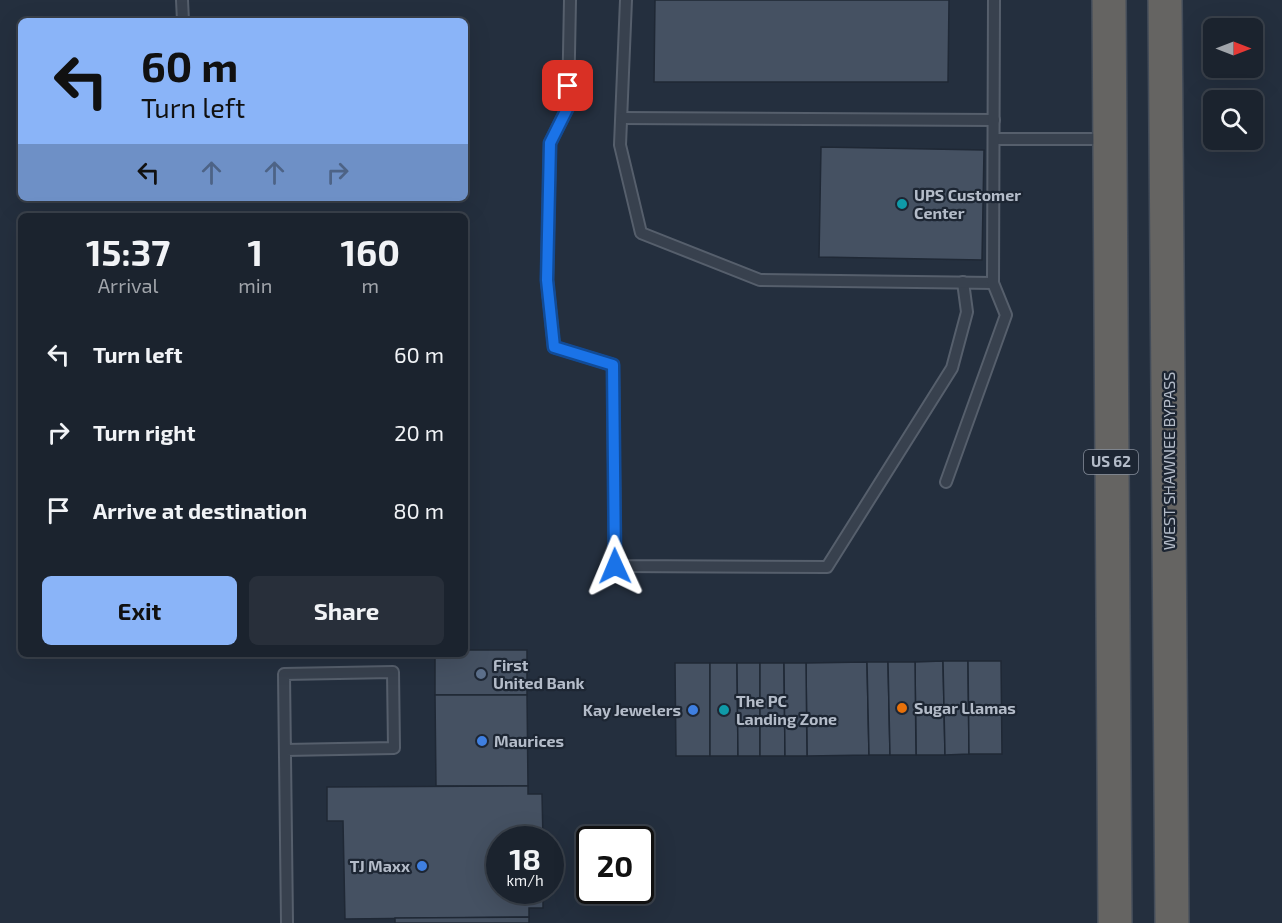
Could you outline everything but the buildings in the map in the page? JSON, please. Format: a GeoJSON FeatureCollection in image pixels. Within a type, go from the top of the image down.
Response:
{"type":"FeatureCollection","features":[{"type":"Feature","properties":{"kind":"highway","name":"US 62"},"geometry":{"type":"LineString","coordinates":[[1109,0],[1114,923]]}},
{"type":"Feature","properties":{"kind":"highway","name":"WEST SHAWNEE BYPASS"},"geometry":{"type":"LineString","coordinates":[[1165,0],[1172,923]]}},
{"type":"Feature","properties":{"kind":"lane"},"geometry":{"type":"LineString","coordinates":[[182,0],[183,18]]}},
{"type":"Feature","properties":{"kind":"lane"},"geometry":{"type":"LineString","coordinates":[[570,0],[568,107],[550,143],[547,280],[554,347],[613,365],[615,566],[828,567],[952,368],[967,312],[963,282]]}},
{"type":"Feature","properties":{"kind":"lane"},"geometry":{"type":"LineString","coordinates":[[626,0],[620,145],[641,233],[760,280],[993,283]]}},
{"type":"Feature","properties":{"kind":"lane"},"geometry":{"type":"LineString","coordinates":[[946,482],[1006,315],[993,283],[994,0]]}},
{"type":"Feature","properties":{"kind":"lane"},"geometry":{"type":"LineString","coordinates":[[622,118],[994,120]]}},
{"type":"Feature","properties":{"kind":"lane"},"geometry":{"type":"LineString","coordinates":[[994,139],[1110,139]]}},
{"type":"Feature","properties":{"kind":"lane"},"geometry":{"type":"LineString","coordinates":[[285,750],[394,748],[393,672],[284,674],[287,923]]}},
{"type":"Feature","properties":{"kind":"place","name":"UPS Customer Center"},"geometry":{"type":"Point","coordinates":[902,204]}},
{"type":"Feature","properties":{"kind":"place","name":"First United Bank"},"geometry":{"type":"Point","coordinates":[481,674]}},
{"type":"Feature","properties":{"kind":"place","name":"Sugar Llamas"},"geometry":{"type":"Point","coordinates":[902,708]}},
{"type":"Feature","properties":{"kind":"place","name":"Kay Jewelers"},"geometry":{"type":"Point","coordinates":[693,710]}},
{"type":"Feature","properties":{"kind":"place","name":"The PC Landing Zone"},"geometry":{"type":"Point","coordinates":[724,710]}},
{"type":"Feature","properties":{"kind":"place","name":"Maurices"},"geometry":{"type":"Point","coordinates":[482,741]}},
{"type":"Feature","properties":{"kind":"place","name":"TJ Maxx"},"geometry":{"type":"Point","coordinates":[422,866]}},
{"type":"Feature","properties":{"kind":"route"},"geometry":{"type":"LineString","coordinates":[[568,86],[568,107],[550,143],[547,280],[554,347],[613,365],[615,566]]}}]}
